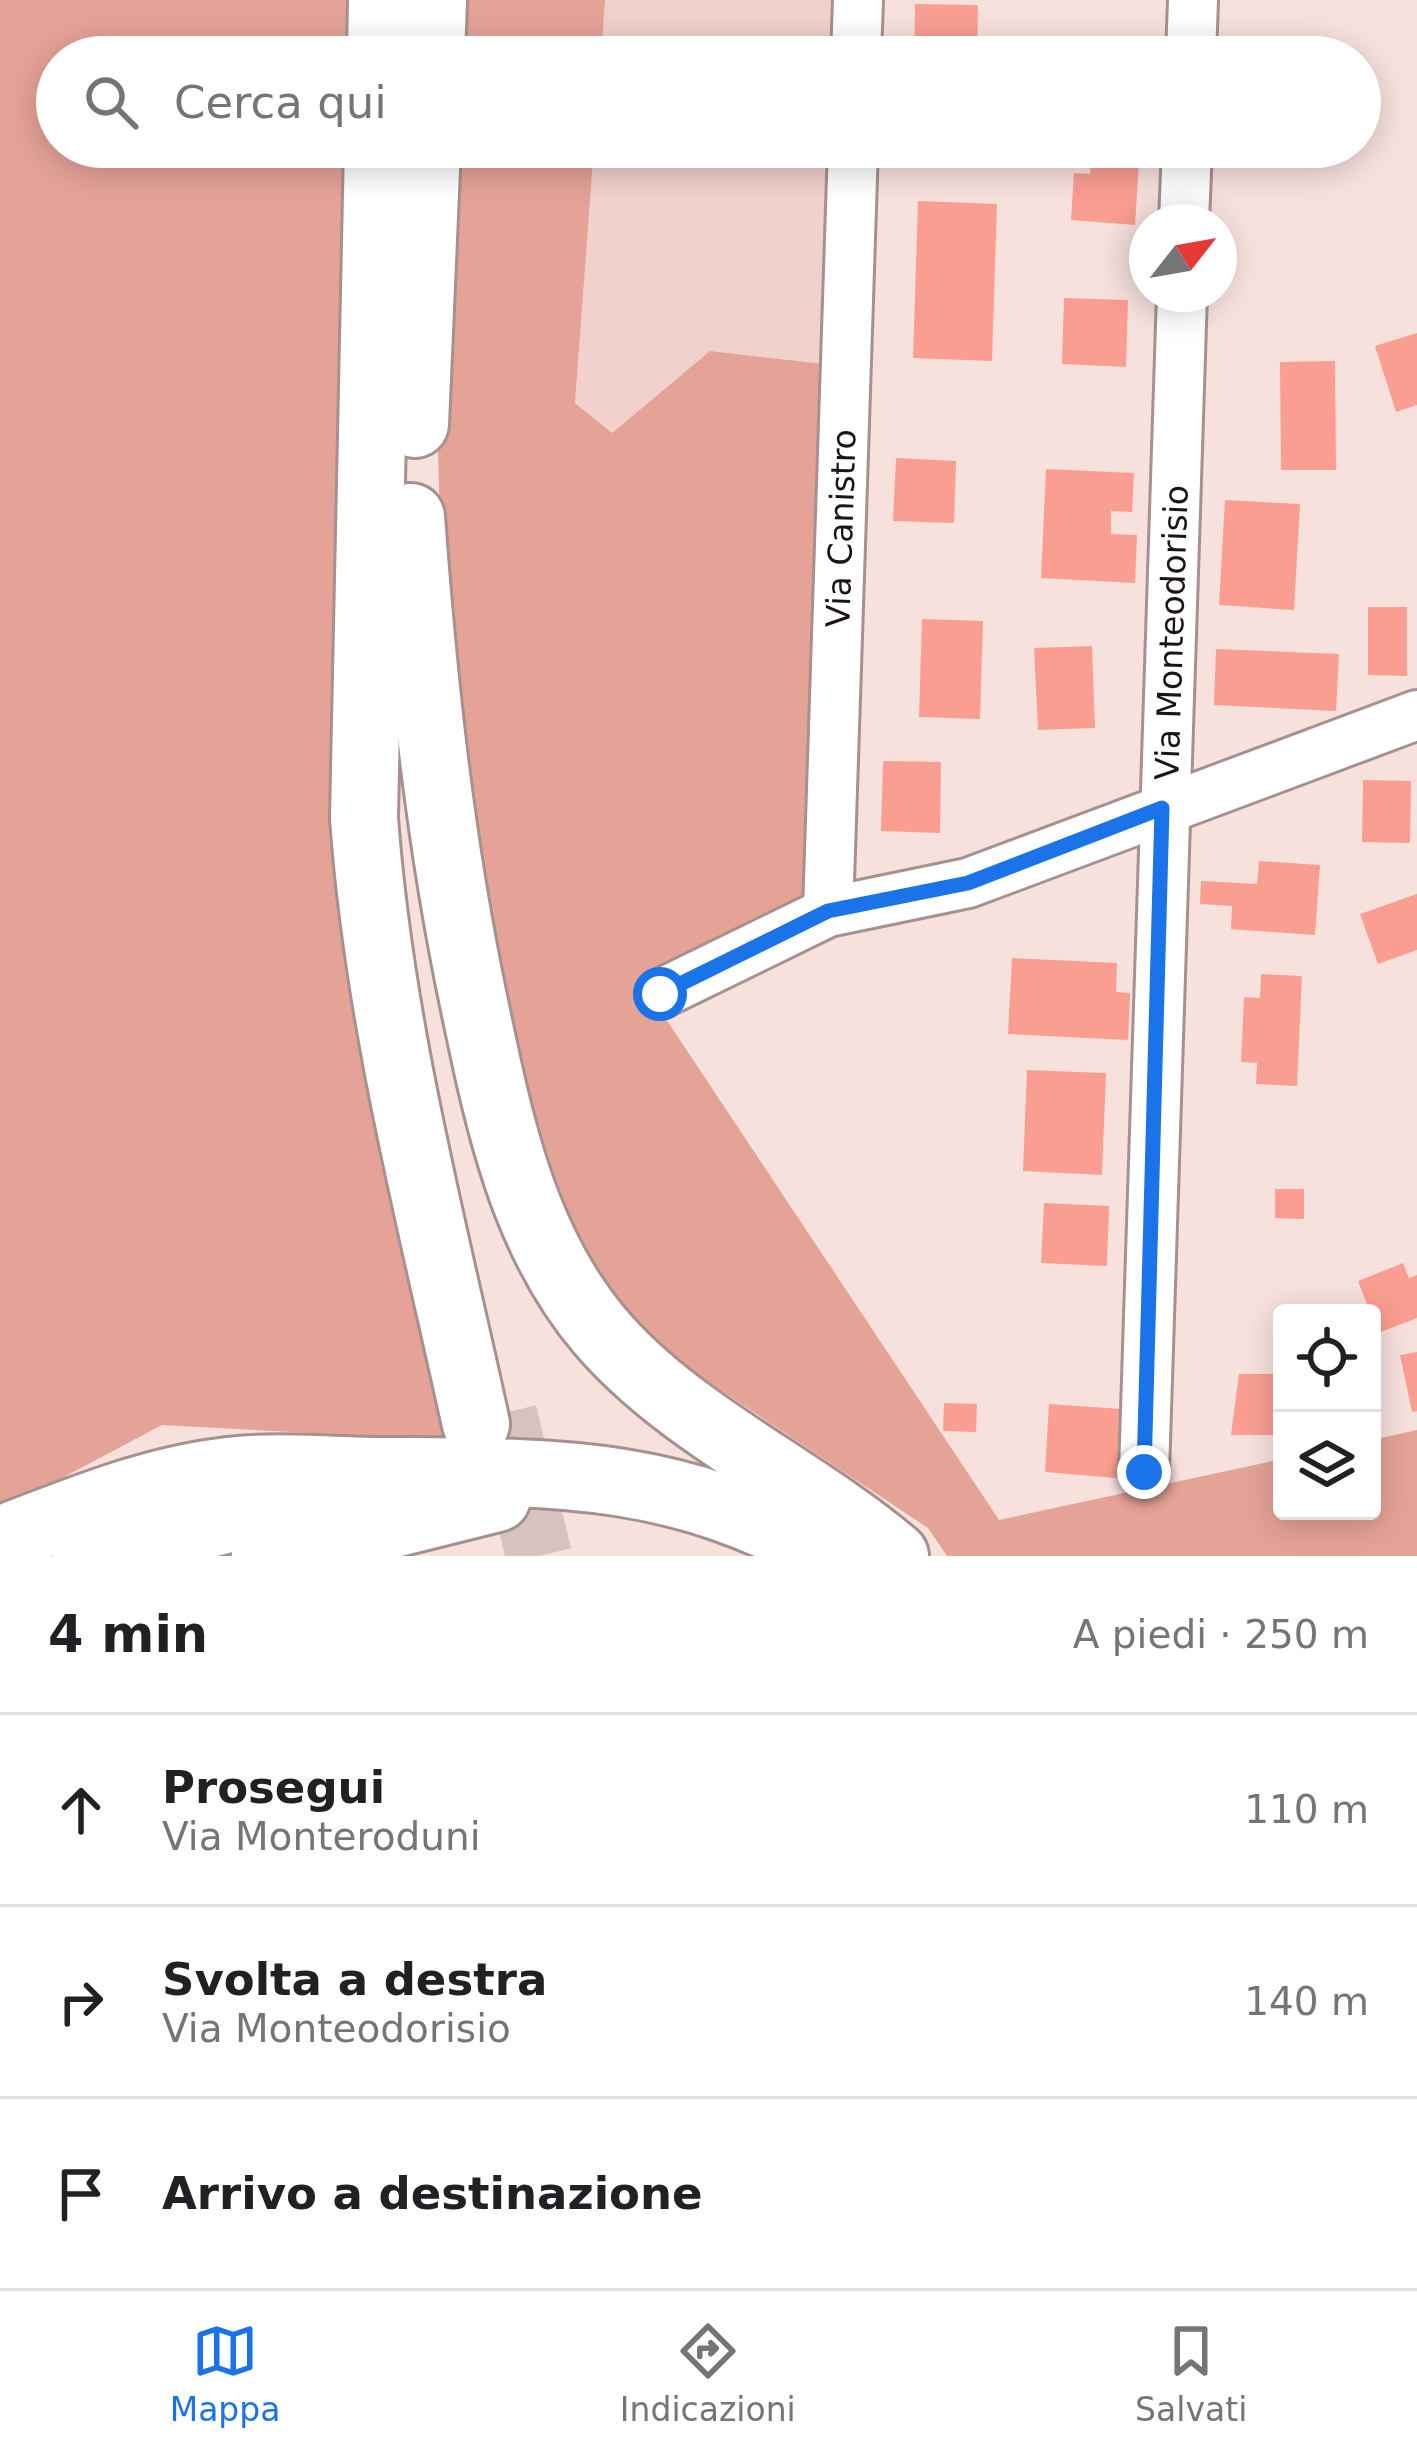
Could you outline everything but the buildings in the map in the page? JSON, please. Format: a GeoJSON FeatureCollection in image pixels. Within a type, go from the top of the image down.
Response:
{"type":"FeatureCollection","features":[{"type":"Feature","properties":{"kind":"highway"},"geometry":{"type":"LineString","coordinates":[[381,36],[382,0]]}},
{"type":"Feature","properties":{"kind":"highway"},"geometry":{"type":"LineString","coordinates":[[432,36],[434,0]]}},
{"type":"Feature","properties":{"kind":"highway"},"geometry":{"type":"LineString","coordinates":[[377,168],[366,562],[364,818],[369,885],[384,1004],[490,1419],[414,988],[400,806],[426,168]]}},
{"type":"Feature","properties":{"kind":"highway"},"geometry":{"type":"LineString","coordinates":[[411,517],[425,702],[462,944],[511,1158],[543,1246],[578,1304],[631,1361],[896,1556]]}},
{"type":"Feature","properties":{"kind":"highway"},"geometry":{"type":"LineString","coordinates":[[0,1540],[122,1495],[228,1471],[594,1475],[738,1510],[828,1556]]}},
{"type":"Feature","properties":{"kind":"highway"},"geometry":{"type":"LineString","coordinates":[[85,1556],[404,1472]]}},
{"type":"Feature","properties":{"kind":"highway"},"geometry":{"type":"LineString","coordinates":[[265,1556],[594,1475]]}},
{"type":"Feature","properties":{"kind":"street"},"geometry":{"type":"LineString","coordinates":[[857,36],[858,0]]}},
{"type":"Feature","properties":{"kind":"street"},"geometry":{"type":"LineString","coordinates":[[1192,36],[1193,0]]}},
{"type":"Feature","properties":{"kind":"street","name":"Via Canistro"},"geometry":{"type":"LineString","coordinates":[[828,911],[852,168]]}},
{"type":"Feature","properties":{"kind":"street"},"geometry":{"type":"LineString","coordinates":[[1185,204],[1186,168]]}},
{"type":"Feature","properties":{"kind":"street","name":"Via Monteodorisio"},"geometry":{"type":"LineString","coordinates":[[1144,1472],[1181,312]]}},
{"type":"Feature","properties":{"kind":"street"},"geometry":{"type":"LineString","coordinates":[[660,994],[828,911],[968,883],[1417,715]]}},
{"type":"Feature","properties":{"kind":"shaded area"},"geometry":{"type":"Polygon","coordinates":[[[0,0],[368,0],[367,36],[36,36],[36,168],[363,168],[352,547],[457,1441],[162,1425],[0,1511],[0,0]]]}},
{"type":"Feature","properties":{"kind":"shaded area"},"geometry":{"type":"Polygon","coordinates":[[[468,0],[605,0],[602,36],[465,36],[468,0]]]}},
{"type":"Feature","properties":{"kind":"shaded area"},"geometry":{"type":"Polygon","coordinates":[[[605,0],[840,0],[838,36],[602,36],[605,0]]]}},
{"type":"Feature","properties":{"kind":"shaded area"},"geometry":{"type":"Polygon","coordinates":[[[455,168],[592,168],[575,403],[612,433],[710,351],[823,364],[809,905],[642,983],[999,1520],[1273,1461],[1273,1520],[1381,1520],[1381,1438],[1417,1430],[1417,1556],[947,1556],[928,1528],[654,1346],[565,1232],[524,1117],[447,736],[437,422],[455,168]]]}},
{"type":"Feature","properties":{"kind":"shaded area"},"geometry":{"type":"Polygon","coordinates":[[[592,168],[832,168],[823,364],[710,351],[611,434],[575,402],[592,168]]]}},
{"type":"Feature","properties":{"kind":"tunnel"},"geometry":{"type":"LineString","coordinates":[[504,1413],[539,1556]]}},
{"type":"Feature","properties":{"kind":"route"},"geometry":{"type":"LineString","coordinates":[[660,994],[828,911],[968,883],[1162,808],[1144,1472]]}}]}
